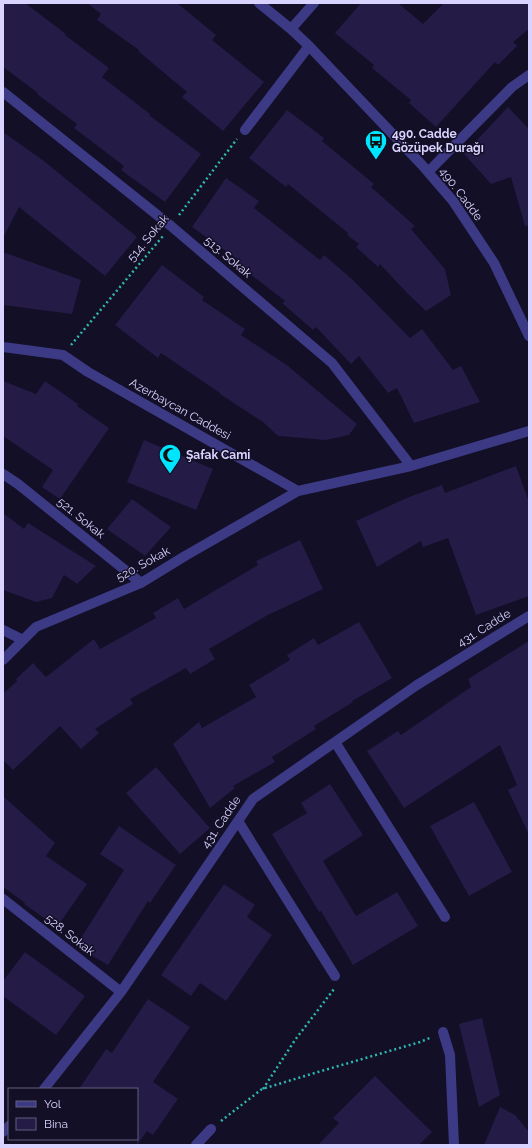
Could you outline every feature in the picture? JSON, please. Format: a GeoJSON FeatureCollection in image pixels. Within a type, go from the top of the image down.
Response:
{"type":"FeatureCollection","features":[{"type":"Feature","properties":{"kind":"street","name":"490. Cadde"},"geometry":{"type":"LineString","coordinates":[[259,3],[309,46],[428,172],[453,201],[494,263],[529,336]]}},
{"type":"Feature","properties":{"kind":"street"},"geometry":{"type":"LineString","coordinates":[[291,29],[314,3]]}},
{"type":"Feature","properties":{"kind":"street"},"geometry":{"type":"LineString","coordinates":[[245,130],[309,46]]}},
{"type":"Feature","properties":{"kind":"street"},"geometry":{"type":"LineString","coordinates":[[428,172],[512,87],[529,75]]}},
{"type":"Feature","properties":{"kind":"street","name":"513. Sokak"},"geometry":{"type":"LineString","coordinates":[[3,92],[171,226],[332,363],[411,466]]}},
{"type":"Feature","properties":{"kind":"street","name":"Azerbaycan Caddesi"},"geometry":{"type":"LineString","coordinates":[[3,347],[63,355],[88,372],[298,491]]}},
{"type":"Feature","properties":{"kind":"street"},"geometry":{"type":"LineString","coordinates":[[298,491],[411,466],[529,431]]}},
{"type":"Feature","properties":{"kind":"street","name":"521. Sokak"},"geometry":{"type":"LineString","coordinates":[[3,474],[18,484],[141,583]]}},
{"type":"Feature","properties":{"kind":"street","name":"520. Sokak"},"geometry":{"type":"LineString","coordinates":[[3,660],[36,627],[141,583],[184,556],[298,491]]}},
{"type":"Feature","properties":{"kind":"street","name":"431. Cadde"},"geometry":{"type":"LineString","coordinates":[[45,1088],[121,992],[253,799],[417,685],[529,616]]}},
{"type":"Feature","properties":{"kind":"street"},"geometry":{"type":"LineString","coordinates":[[3,630],[23,640]]}},
{"type":"Feature","properties":{"kind":"street"},"geometry":{"type":"LineString","coordinates":[[335,742],[445,917]]}},
{"type":"Feature","properties":{"kind":"street"},"geometry":{"type":"LineString","coordinates":[[238,821],[335,976]]}},
{"type":"Feature","properties":{"kind":"street","name":"528. Sokak"},"geometry":{"type":"LineString","coordinates":[[3,900],[121,992]]}},
{"type":"Feature","properties":{"kind":"street"},"geometry":{"type":"LineString","coordinates":[[443,1032],[450,1055],[454,1145]]}},
{"type":"Feature","properties":{"kind":"street"},"geometry":{"type":"LineString","coordinates":[[196,1145],[211,1128]]}},
{"type":"Feature","properties":{"kind":"path","name":"514. Sokak"},"geometry":{"type":"LineString","coordinates":[[63,355],[171,226],[245,130]]}},
{"type":"Feature","properties":{"kind":"path"},"geometry":{"type":"LineString","coordinates":[[211,1128],[262,1089],[334,988],[335,976]]}},
{"type":"Feature","properties":{"kind":"path"},"geometry":{"type":"LineString","coordinates":[[262,1089],[420,1042],[443,1032]]}},
{"type":"Feature","properties":{"kind":"building"},"geometry":{"type":"Polygon","coordinates":[[[3,3],[25,3],[66,34],[65,35],[109,68],[102,77],[201,154],[165,202],[121,170],[124,166],[74,128],[77,124],[3,67],[3,3]]]}},
{"type":"Feature","properties":{"kind":"building"},"geometry":{"type":"Polygon","coordinates":[[[87,3],[177,3],[216,35],[212,40],[264,82],[223,131],[182,97],[187,92],[138,51],[139,50],[97,20],[101,14],[87,3]]]}},
{"type":"Feature","properties":{"kind":"building"},"geometry":{"type":"Polygon","coordinates":[[[361,3],[398,3],[423,24],[444,3],[529,3],[529,29],[513,42],[517,46],[498,65],[495,62],[436,127],[409,103],[411,100],[372,68],[374,65],[335,33],[361,3]]]}},
{"type":"Feature","properties":{"kind":"building"},"geometry":{"type":"Polygon","coordinates":[[[508,107],[529,129],[529,225],[525,226],[511,177],[491,184],[464,154],[508,107]]]}},
{"type":"Feature","properties":{"kind":"building"},"geometry":{"type":"Polygon","coordinates":[[[287,110],[324,138],[322,141],[374,184],[371,187],[415,226],[411,229],[445,269],[451,295],[426,311],[380,264],[378,267],[356,247],[359,244],[347,235],[348,233],[288,184],[286,187],[249,158],[287,110]]]}},
{"type":"Feature","properties":{"kind":"building"},"geometry":{"type":"Polygon","coordinates":[[[3,132],[44,161],[137,237],[105,276],[19,207],[3,238],[3,132]]]}},
{"type":"Feature","properties":{"kind":"building"},"geometry":{"type":"Polygon","coordinates":[[[226,178],[259,201],[254,208],[320,260],[324,255],[353,280],[410,338],[422,329],[453,370],[461,366],[480,402],[414,423],[397,388],[388,393],[359,356],[351,364],[316,327],[313,330],[282,303],[285,301],[237,264],[240,261],[192,227],[226,178]]]}},
{"type":"Feature","properties":{"kind":"building"},"geometry":{"type":"Polygon","coordinates":[[[3,252],[81,280],[72,314],[3,305],[3,252]]]}},
{"type":"Feature","properties":{"kind":"building"},"geometry":{"type":"Polygon","coordinates":[[[162,265],[204,297],[202,300],[245,329],[241,335],[288,366],[357,424],[349,435],[326,440],[278,436],[263,422],[161,353],[158,358],[115,325],[162,265]]]}},
{"type":"Feature","properties":{"kind":"building"},"geometry":{"type":"Polygon","coordinates":[[[3,381],[36,394],[45,381],[78,404],[77,406],[109,428],[60,499],[42,487],[53,470],[3,436],[3,381]]]}},
{"type":"Feature","properties":{"kind":"building","name":"Şafak Cami"},"geometry":{"type":"Polygon","coordinates":[[[144,440],[213,469],[196,510],[127,482],[144,440]]]}},
{"type":"Feature","properties":{"kind":"building"},"geometry":{"type":"Polygon","coordinates":[[[516,466],[529,502],[529,596],[476,615],[448,538],[423,547],[421,541],[377,567],[356,521],[409,497],[442,485],[445,493],[516,466]]]}},
{"type":"Feature","properties":{"kind":"building"},"geometry":{"type":"Polygon","coordinates":[[[132,499],[171,527],[145,556],[107,529],[132,499]]]}},
{"type":"Feature","properties":{"kind":"building"},"geometry":{"type":"Polygon","coordinates":[[[3,513],[24,529],[28,523],[96,566],[77,584],[64,575],[52,598],[36,602],[3,590],[3,513]]]}},
{"type":"Feature","properties":{"kind":"building"},"geometry":{"type":"Polygon","coordinates":[[[300,540],[323,589],[266,616],[209,649],[215,659],[190,674],[186,668],[130,699],[133,704],[95,729],[99,733],[81,749],[60,726],[13,770],[3,760],[3,694],[33,663],[46,677],[94,639],[100,649],[156,618],[153,613],[178,598],[184,609],[258,565],[256,561],[300,540]]]}},
{"type":"Feature","properties":{"kind":"building"},"geometry":{"type":"Polygon","coordinates":[[[359,622],[392,678],[352,701],[353,702],[314,726],[316,729],[272,757],[275,762],[233,786],[235,788],[210,808],[173,744],[199,722],[202,728],[256,697],[249,685],[290,660],[287,655],[314,638],[318,645],[359,622]]]}},
{"type":"Feature","properties":{"kind":"building"},"geometry":{"type":"Polygon","coordinates":[[[529,641],[529,835],[508,790],[517,785],[500,745],[404,808],[367,751],[398,731],[401,735],[471,687],[468,679],[529,641]]]}},
{"type":"Feature","properties":{"kind":"building"},"geometry":{"type":"Polygon","coordinates":[[[156,767],[210,828],[180,854],[126,793],[156,767]]]}},
{"type":"Feature","properties":{"kind":"building"},"geometry":{"type":"Polygon","coordinates":[[[330,784],[363,835],[323,861],[356,916],[397,892],[418,926],[353,965],[272,834],[307,813],[301,803],[330,784]]]}},
{"type":"Feature","properties":{"kind":"building"},"geometry":{"type":"Polygon","coordinates":[[[3,796],[55,843],[46,856],[87,884],[57,927],[3,887],[3,796]]]}},
{"type":"Feature","properties":{"kind":"building"},"geometry":{"type":"Polygon","coordinates":[[[474,802],[512,872],[469,896],[430,826],[474,802]]]}},
{"type":"Feature","properties":{"kind":"building"},"geometry":{"type":"Polygon","coordinates":[[[119,826],[176,865],[150,903],[148,901],[108,965],[76,946],[124,870],[100,854],[119,826]]]}},
{"type":"Feature","properties":{"kind":"building"},"geometry":{"type":"Polygon","coordinates":[[[224,884],[255,905],[247,917],[272,935],[226,1001],[200,983],[191,996],[161,975],[224,884]]]}},
{"type":"Feature","properties":{"kind":"building"},"geometry":{"type":"Polygon","coordinates":[[[25,952],[85,996],[56,1035],[3,996],[3,981],[25,952]]]}},
{"type":"Feature","properties":{"kind":"building"},"geometry":{"type":"Polygon","coordinates":[[[148,999],[190,1027],[153,1082],[178,1099],[153,1135],[147,1131],[137,1145],[138,1088],[80,1088],[106,1049],[112,1053],[148,999]]]}},
{"type":"Feature","properties":{"kind":"building"},"geometry":{"type":"Polygon","coordinates":[[[482,1018],[500,1095],[479,1107],[459,1024],[482,1018]]]}},
{"type":"Feature","properties":{"kind":"building"},"geometry":{"type":"Polygon","coordinates":[[[375,1076],[432,1132],[419,1145],[318,1145],[339,1123],[333,1118],[375,1076]]]}},
{"type":"Feature","properties":{"kind":"building"},"geometry":{"type":"Polygon","coordinates":[[[500,1107],[515,1115],[529,1132],[529,1145],[484,1145],[500,1107]]]}},
{"type":"Feature","properties":{"kind":"place","name":"490. Cadde Gözüpek Durağı"},"geometry":{"type":"Point","coordinates":[376,160]}},
{"type":"Feature","properties":{"kind":"place","name":"Şafak Cami"},"geometry":{"type":"Point","coordinates":[170,474]}}]}
